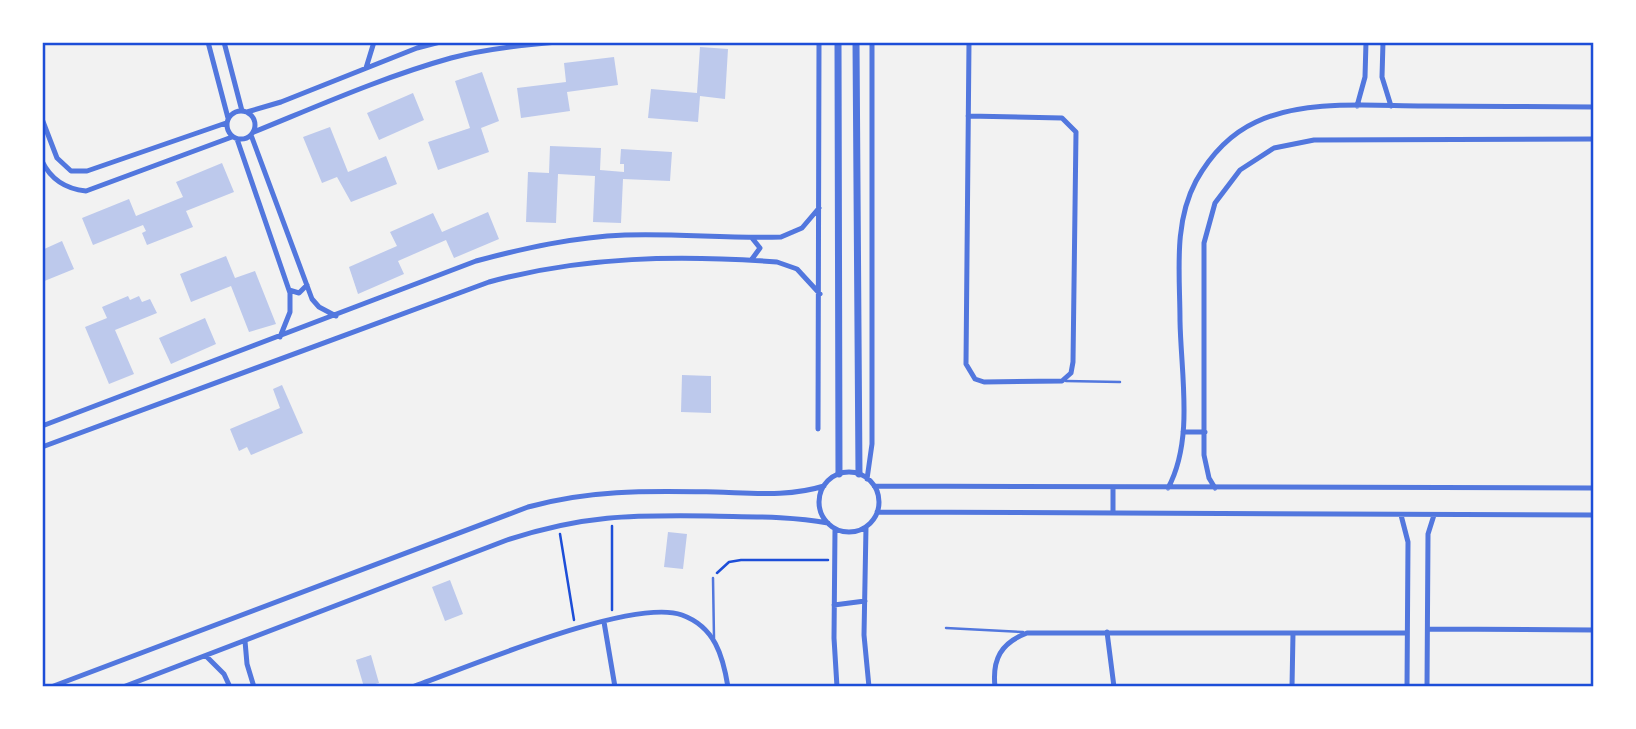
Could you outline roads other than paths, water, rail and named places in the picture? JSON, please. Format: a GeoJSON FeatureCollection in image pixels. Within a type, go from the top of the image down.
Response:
{"type":"FeatureCollection","features":[{"type":"Feature","properties":{"kind":"street"},"geometry":{"type":"LineString","coordinates":[[208,42],[227,120],[289,289],[290,312],[280,337]]}},
{"type":"Feature","properties":{"kind":"street"},"geometry":{"type":"LineString","coordinates":[[224,42],[244,111],[254,119],[252,133],[307,285],[319,307],[336,316]]}},
{"type":"Feature","properties":{"kind":"street"},"geometry":{"type":"LineString","coordinates":[[366,68],[374,42]]}},
{"type":"Feature","properties":{"kind":"street"},"geometry":{"type":"LineString","coordinates":[[410,42],[417,48]]}},
{"type":"Feature","properties":{"kind":"street"},"geometry":{"type":"LineString","coordinates":[[42,119],[57,158],[71,171],[87,171],[227,120],[244,111],[440,42]]}},
{"type":"Feature","properties":{"kind":"street"},"geometry":{"type":"LineString","coordinates":[[42,162],[59,183],[86,191],[252,133],[397,76],[452,58],[510,47],[557,42]]}},
{"type":"Feature","properties":{"kind":"street"},"geometry":{"type":"LineString","coordinates":[[818,429],[819,42]]}},
{"type":"Feature","properties":{"kind":"street"},"geometry":{"type":"LineString","coordinates":[[838,42],[839,474]]}},
{"type":"Feature","properties":{"kind":"street"},"geometry":{"type":"LineString","coordinates":[[856,42],[859,474]]}},
{"type":"Feature","properties":{"kind":"street"},"geometry":{"type":"LineString","coordinates":[[867,479],[872,444],[872,42]]}},
{"type":"Feature","properties":{"kind":"street"},"geometry":{"type":"LineString","coordinates":[[968,116],[1062,118],[1076,132],[1073,362],[1071,373],[1062,381],[984,382],[975,379],[966,364],[968,116],[969,42]]}},
{"type":"Feature","properties":{"kind":"street"},"geometry":{"type":"LineString","coordinates":[[1357,106],[1365,77],[1366,42]]}},
{"type":"Feature","properties":{"kind":"street"},"geometry":{"type":"LineString","coordinates":[[1383,42],[1382,77],[1391,106]]}},
{"type":"Feature","properties":{"kind":"street"},"geometry":{"type":"LineString","coordinates":[[1168,488],[1179,465],[1182,432],[1179,236],[1195,183],[1210,158],[1231,137],[1256,122],[1283,113],[1357,106],[1594,107]]}},
{"type":"Feature","properties":{"kind":"street"},"geometry":{"type":"LineString","coordinates":[[1215,488],[1205,467],[1204,243],[1215,203],[1240,170],[1274,148],[1314,140],[1594,139]]}},
{"type":"Feature","properties":{"kind":"street"},"geometry":{"type":"LineString","coordinates":[[42,426],[476,261],[524,248],[626,235],[752,238],[792,233],[818,208]]}},
{"type":"Feature","properties":{"kind":"street"},"geometry":{"type":"LineString","coordinates":[[750,260],[757,257],[760,248],[752,238]]}},
{"type":"Feature","properties":{"kind":"street"},"geometry":{"type":"LineString","coordinates":[[42,447],[489,282],[538,268],[638,259],[750,260],[788,265],[811,281],[820,294]]}},
{"type":"Feature","properties":{"kind":"street"},"geometry":{"type":"LineString","coordinates":[[289,289],[299,293],[307,285]]}},
{"type":"Feature","properties":{"kind":"street"},"geometry":{"type":"LineString","coordinates":[[1182,432],[1205,432]]}},
{"type":"Feature","properties":{"kind":"street"},"geometry":{"type":"LineString","coordinates":[[51,687],[528,507],[560,498],[625,490],[786,494],[824,486],[839,474],[859,474],[874,486],[878,494],[877,512],[866,527],[856,531],[835,529],[828,523],[819,505],[824,486]]}},
{"type":"Feature","properties":{"kind":"street"},"geometry":{"type":"LineString","coordinates":[[874,486],[1594,488]]}},
{"type":"Feature","properties":{"kind":"street"},"geometry":{"type":"LineString","coordinates":[[1113,488],[1113,513]]}},
{"type":"Feature","properties":{"kind":"street"},"geometry":{"type":"LineString","coordinates":[[877,512],[1594,515]]}},
{"type":"Feature","properties":{"kind":"street"},"geometry":{"type":"LineString","coordinates":[[1401,515],[1408,542],[1406,687]]}},
{"type":"Feature","properties":{"kind":"street"},"geometry":{"type":"LineString","coordinates":[[1427,687],[1428,534],[1434,515]]}},
{"type":"Feature","properties":{"kind":"street"},"geometry":{"type":"LineString","coordinates":[[123,687],[507,540],[558,524],[612,516],[778,517],[828,523]]}},
{"type":"Feature","properties":{"kind":"street"},"geometry":{"type":"LineString","coordinates":[[866,527],[865,601],[869,687]]}},
{"type":"Feature","properties":{"kind":"street"},"geometry":{"type":"LineString","coordinates":[[835,529],[837,687]]}},
{"type":"Feature","properties":{"kind":"street"},"geometry":{"type":"LineString","coordinates":[[834,605],[865,601]]}},
{"type":"Feature","properties":{"kind":"street"},"geometry":{"type":"LineString","coordinates":[[412,687],[604,622],[662,611],[682,615],[699,624],[714,638],[723,656],[728,687]]}},
{"type":"Feature","properties":{"kind":"street"},"geometry":{"type":"LineString","coordinates":[[604,622],[615,687]]}},
{"type":"Feature","properties":{"kind":"street"},"geometry":{"type":"LineString","coordinates":[[1428,629],[1594,630]]}},
{"type":"Feature","properties":{"kind":"street"},"geometry":{"type":"LineString","coordinates":[[1107,632],[1114,687]]}},
{"type":"Feature","properties":{"kind":"street"},"geometry":{"type":"LineString","coordinates":[[995,687],[996,656],[1008,640],[1027,633],[1407,633]]}},
{"type":"Feature","properties":{"kind":"street"},"geometry":{"type":"LineString","coordinates":[[1292,687],[1293,633]]}},
{"type":"Feature","properties":{"kind":"street"},"geometry":{"type":"LineString","coordinates":[[245,640],[247,664],[254,687]]}},
{"type":"Feature","properties":{"kind":"street"},"geometry":{"type":"LineString","coordinates":[[206,656],[224,674],[230,687]]}},
{"type":"Feature","properties":{"kind":"lane"},"geometry":{"type":"LineString","coordinates":[[1062,381],[1120,382]]}},
{"type":"Feature","properties":{"kind":"lane"},"geometry":{"type":"LineString","coordinates":[[713,578],[714,638]]}},
{"type":"Feature","properties":{"kind":"lane"},"geometry":{"type":"LineString","coordinates":[[946,628],[1027,633]]}}]}
